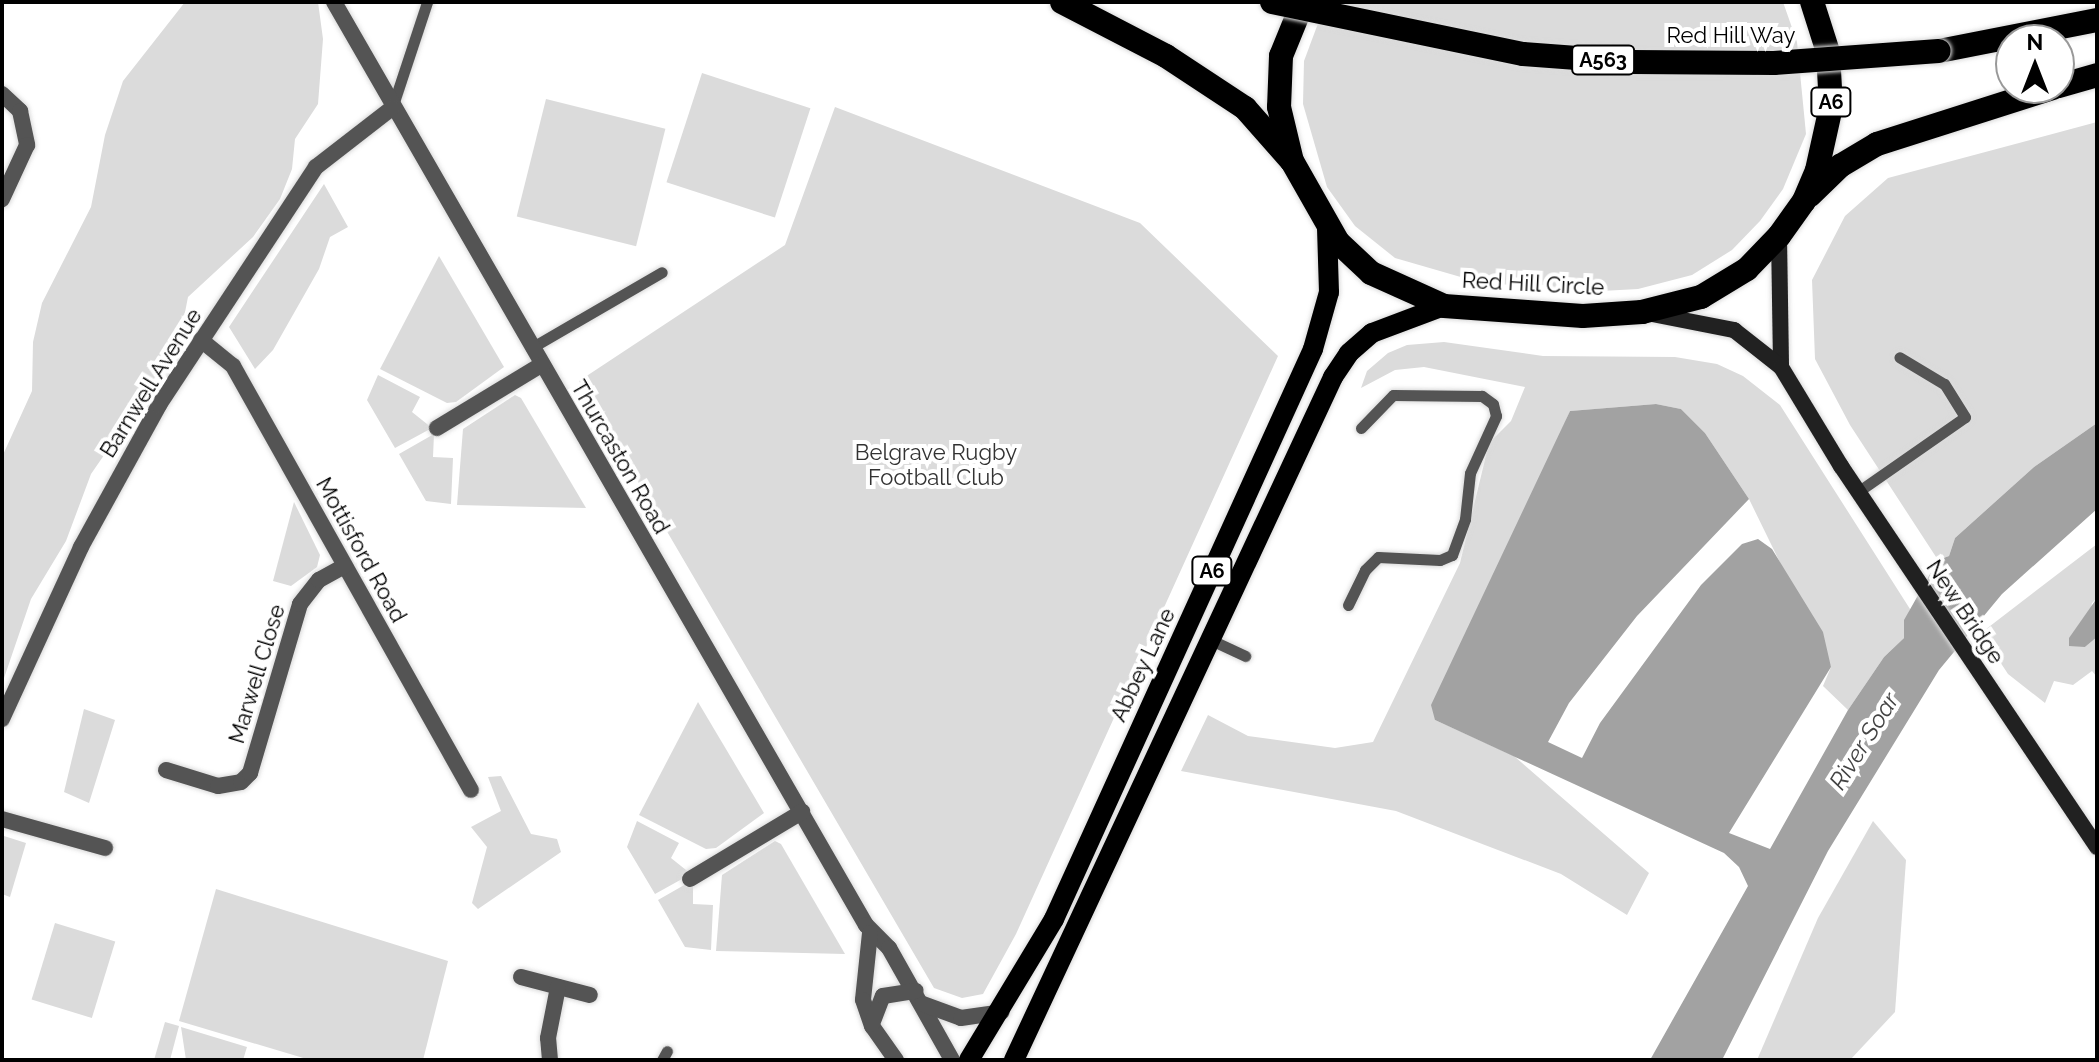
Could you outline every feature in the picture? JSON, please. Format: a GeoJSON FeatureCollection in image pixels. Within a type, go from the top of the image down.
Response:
{"type":"FeatureCollection","features":[{"type":"Feature","properties":{"kind":"highway"},"geometry":{"type":"LineString","coordinates":[[1062,2],[1166,56],[1245,108],[1292,161]]}},
{"type":"Feature","properties":{"kind":"highway","name":"Red Hill Way"},"geometry":{"type":"LineString","coordinates":[[1272,2],[1492,49],[1631,62],[1774,63],[1939,51],[2097,20]]}},
{"type":"Feature","properties":{"kind":"highway","name":"Red Hill Circle"},"geometry":{"type":"LineString","coordinates":[[1303,2],[1281,56],[1279,107],[1292,161],[1327,229],[1371,273],[1444,306],[1583,316],[1642,312],[1701,297],[1747,269],[1779,236],[1804,201],[1831,107],[1828,52],[1812,2]]}},
{"type":"Feature","properties":{"kind":"highway"},"geometry":{"type":"LineString","coordinates":[[2075,81],[2097,75]]}},
{"type":"Feature","properties":{"kind":"highway"},"geometry":{"type":"LineString","coordinates":[[1804,201],[1840,166],[1877,144],[2003,104]]}},
{"type":"Feature","properties":{"kind":"main road","name":"Abbey Lane"},"geometry":{"type":"LineString","coordinates":[[969,1060],[1002,1012],[1054,919],[1313,349],[1329,292],[1327,229]]}},
{"type":"Feature","properties":{"kind":"main road","name":"A6"},"geometry":{"type":"LineString","coordinates":[[1018,1056],[1209,639],[1349,353],[1392,322],[1444,306]]}},
{"type":"Feature","properties":{"kind":"street","name":"Thurcaston Road"},"geometry":{"type":"LineString","coordinates":[[334,2],[392,108],[870,933],[889,948],[920,998],[952,1060]]}},
{"type":"Feature","properties":{"kind":"street"},"geometry":{"type":"LineString","coordinates":[[2,94],[20,111],[27,145],[2,199]]}},
{"type":"Feature","properties":{"kind":"street","name":"Barnwell Avenue"},"geometry":{"type":"LineString","coordinates":[[2,719],[81,547],[159,405],[316,167],[392,108]]}},
{"type":"Feature","properties":{"kind":"street"},"geometry":{"type":"LineString","coordinates":[[1779,236],[1781,367]]}},
{"type":"Feature","properties":{"kind":"street"},"geometry":{"type":"LineString","coordinates":[[1642,312],[1734,330],[1781,367]]}},
{"type":"Feature","properties":{"kind":"street","name":"Mottisford Road"},"geometry":{"type":"LineString","coordinates":[[201,340],[233,366],[471,790]]}},
{"type":"Feature","properties":{"kind":"street"},"geometry":{"type":"LineString","coordinates":[[437,428],[541,365]]}},
{"type":"Feature","properties":{"kind":"street","name":"New Bridge"},"geometry":{"type":"LineString","coordinates":[[1781,367],[1898,552],[2097,847]]}},
{"type":"Feature","properties":{"kind":"street","name":"Marwell Close"},"geometry":{"type":"LineString","coordinates":[[166,770],[218,786],[241,782],[250,773],[300,604],[319,580],[344,566]]}},
{"type":"Feature","properties":{"kind":"street"},"geometry":{"type":"LineString","coordinates":[[690,879],[802,812]]}},
{"type":"Feature","properties":{"kind":"street"},"geometry":{"type":"LineString","coordinates":[[2,819],[105,848]]}},
{"type":"Feature","properties":{"kind":"street"},"geometry":{"type":"LineString","coordinates":[[870,933],[861,985],[872,1026],[896,1060]]}},
{"type":"Feature","properties":{"kind":"street"},"geometry":{"type":"LineString","coordinates":[[521,977],[590,995]]}},
{"type":"Feature","properties":{"kind":"street"},"geometry":{"type":"LineString","coordinates":[[550,1060],[548,1038],[558,987]]}},
{"type":"Feature","properties":{"kind":"street"},"geometry":{"type":"LineString","coordinates":[[872,1026],[883,996],[920,998],[961,1018],[1002,1012]]}},
{"type":"Feature","properties":{"kind":"lane"},"geometry":{"type":"LineString","coordinates":[[392,108],[427,2]]}},
{"type":"Feature","properties":{"kind":"lane"},"geometry":{"type":"LineString","coordinates":[[531,348],[662,272]]}},
{"type":"Feature","properties":{"kind":"lane"},"geometry":{"type":"LineString","coordinates":[[1859,491],[1965,417],[1944,384],[1899,357]]}},
{"type":"Feature","properties":{"kind":"lane"},"geometry":{"type":"LineString","coordinates":[[1348,605],[1365,570],[1378,557],[1440,560],[1452,555],[1465,519],[1470,473],[1496,416],[1482,396],[1393,395],[1361,428]]}},
{"type":"Feature","properties":{"kind":"lane"},"geometry":{"type":"LineString","coordinates":[[1209,639],[1245,656]]}},
{"type":"Feature","properties":{"kind":"green space"},"geometry":{"type":"Polygon","coordinates":[[[185,2],[318,2],[323,39],[318,104],[295,139],[292,169],[280,199],[253,237],[188,297],[178,348],[91,474],[66,541],[31,599],[2,684],[2,457],[32,391],[33,342],[42,303],[91,207],[105,135],[123,81],[185,2]]]}},
{"type":"Feature","properties":{"kind":"green space"},"geometry":{"type":"Polygon","coordinates":[[[1326,2],[1783,2],[1797,42],[1806,134],[1783,189],[1760,221],[1732,250],[1692,275],[1638,289],[1583,292],[1478,282],[1395,258],[1355,226],[1327,187],[1303,104],[1304,61],[1326,2]]]}},
{"type":"Feature","properties":{"kind":"green space"},"geometry":{"type":"Polygon","coordinates":[[[702,73],[810,108],[775,218],[666,182],[702,73]]]}},
{"type":"Feature","properties":{"kind":"green space"},"geometry":{"type":"Polygon","coordinates":[[[546,99],[665,129],[636,246],[517,216],[546,99]]]}},
{"type":"Feature","properties":{"kind":"green space","name":"Belgrave Rugby Football Club"},"geometry":{"type":"Polygon","coordinates":[[[835,107],[1140,223],[1278,356],[1016,934],[983,994],[962,998],[934,988],[579,381],[785,245],[835,107]]]}},
{"type":"Feature","properties":{"kind":"green space"},"geometry":{"type":"Polygon","coordinates":[[[2097,122],[2097,423],[2034,467],[1955,538],[1949,556],[1938,560],[1850,425],[1815,359],[1812,280],[1845,216],[1888,178],[2097,122]]]}},
{"type":"Feature","properties":{"kind":"green space"},"geometry":{"type":"Polygon","coordinates":[[[324,184],[348,227],[330,237],[319,269],[273,350],[255,369],[229,327],[324,184]]]}},
{"type":"Feature","properties":{"kind":"green space"},"geometry":{"type":"Polygon","coordinates":[[[439,256],[504,367],[456,402],[447,403],[380,369],[439,256]]]}},
{"type":"Feature","properties":{"kind":"green space"},"geometry":{"type":"Polygon","coordinates":[[[1444,342],[1543,356],[1675,357],[1717,364],[1743,376],[1780,405],[1910,609],[1904,638],[1884,657],[1848,710],[1823,686],[1831,667],[1749,499],[1705,433],[1681,409],[1656,404],[1570,411],[1435,720],[1514,756],[1649,873],[1627,915],[1561,874],[1396,811],[1181,771],[1208,715],[1248,736],[1335,748],[1373,742],[1460,563],[1489,443],[1511,421],[1525,387],[1424,367],[1395,370],[1361,388],[1367,371],[1388,353],[1407,345],[1444,342]]]}},
{"type":"Feature","properties":{"kind":"green space"},"geometry":{"type":"Polygon","coordinates":[[[378,375],[420,397],[412,412],[432,428],[395,448],[367,400],[378,375]]]}},
{"type":"Feature","properties":{"kind":"green space"},"geometry":{"type":"Polygon","coordinates":[[[515,395],[521,398],[586,508],[457,505],[463,429],[515,395]]]}},
{"type":"Feature","properties":{"kind":"green space"},"geometry":{"type":"Polygon","coordinates":[[[434,434],[433,457],[453,458],[451,504],[426,501],[399,454],[434,434]]]}},
{"type":"Feature","properties":{"kind":"green space"},"geometry":{"type":"Polygon","coordinates":[[[294,502],[320,555],[317,567],[291,586],[273,581],[294,502]]]}},
{"type":"Feature","properties":{"kind":"green space"},"geometry":{"type":"Polygon","coordinates":[[[2097,544],[2097,598],[2092,603],[2085,647],[2097,637],[2097,677],[2092,671],[2073,685],[2054,681],[2045,703],[2008,674],[1981,633],[2097,544]]]}},
{"type":"Feature","properties":{"kind":"green space"},"geometry":{"type":"Polygon","coordinates":[[[698,702],[764,813],[716,848],[706,849],[639,815],[698,702]]]}},
{"type":"Feature","properties":{"kind":"green space"},"geometry":{"type":"Polygon","coordinates":[[[84,709],[115,720],[89,803],[64,792],[84,709]]]}},
{"type":"Feature","properties":{"kind":"green space"},"geometry":{"type":"Polygon","coordinates":[[[501,776],[531,834],[557,839],[561,852],[478,909],[472,903],[487,847],[471,827],[501,811],[488,777],[501,776]]]}},
{"type":"Feature","properties":{"kind":"green space"},"geometry":{"type":"Polygon","coordinates":[[[637,821],[679,843],[671,858],[691,874],[655,894],[627,847],[637,821]]]}},
{"type":"Feature","properties":{"kind":"green space"},"geometry":{"type":"Polygon","coordinates":[[[1873,821],[1906,860],[1895,1012],[1850,1060],[1757,1060],[1818,918],[1873,821]]]}},
{"type":"Feature","properties":{"kind":"green space"},"geometry":{"type":"Polygon","coordinates":[[[4,836],[26,843],[10,897],[2,894],[4,836]]]}},
{"type":"Feature","properties":{"kind":"green space"},"geometry":{"type":"Polygon","coordinates":[[[775,841],[781,844],[845,954],[716,951],[722,875],[775,841]]]}},
{"type":"Feature","properties":{"kind":"green space"},"geometry":{"type":"Polygon","coordinates":[[[693,880],[693,904],[713,905],[711,950],[685,947],[658,900],[693,880]]]}},
{"type":"Feature","properties":{"kind":"green space"},"geometry":{"type":"Polygon","coordinates":[[[216,889],[448,961],[423,1060],[310,1060],[179,1021],[216,889]]]}},
{"type":"Feature","properties":{"kind":"green space"},"geometry":{"type":"Polygon","coordinates":[[[55,923],[115,941],[92,1018],[32,1000],[55,923]]]}},
{"type":"Feature","properties":{"kind":"green space"},"geometry":{"type":"Polygon","coordinates":[[[165,1022],[179,1026],[170,1060],[154,1060],[165,1022]]]}},
{"type":"Feature","properties":{"kind":"green space"},"geometry":{"type":"Polygon","coordinates":[[[181,1027],[247,1047],[243,1060],[186,1060],[181,1027]]]}},
{"type":"Feature","properties":{"kind":"water","name":"River Soar"},"geometry":{"type":"Polygon","coordinates":[[[1656,404],[1681,409],[1705,433],[1749,499],[1637,616],[1569,703],[1548,742],[1582,758],[1600,723],[1701,585],[1742,544],[1758,539],[1772,549],[1823,632],[1831,667],[1729,833],[1770,849],[1848,710],[1884,657],[1904,638],[1904,620],[1938,560],[1949,556],[1955,538],[2034,467],[2097,423],[2097,509],[2002,594],[1939,670],[1828,851],[1722,1060],[1650,1060],[1748,886],[1739,867],[1724,853],[1435,720],[1431,705],[1570,411],[1656,404]]]}},
{"type":"Feature","properties":{"kind":"water"},"geometry":{"type":"Polygon","coordinates":[[[2097,598],[2097,637],[2085,647],[2069,646],[2069,638],[2097,598]]]}}]}
